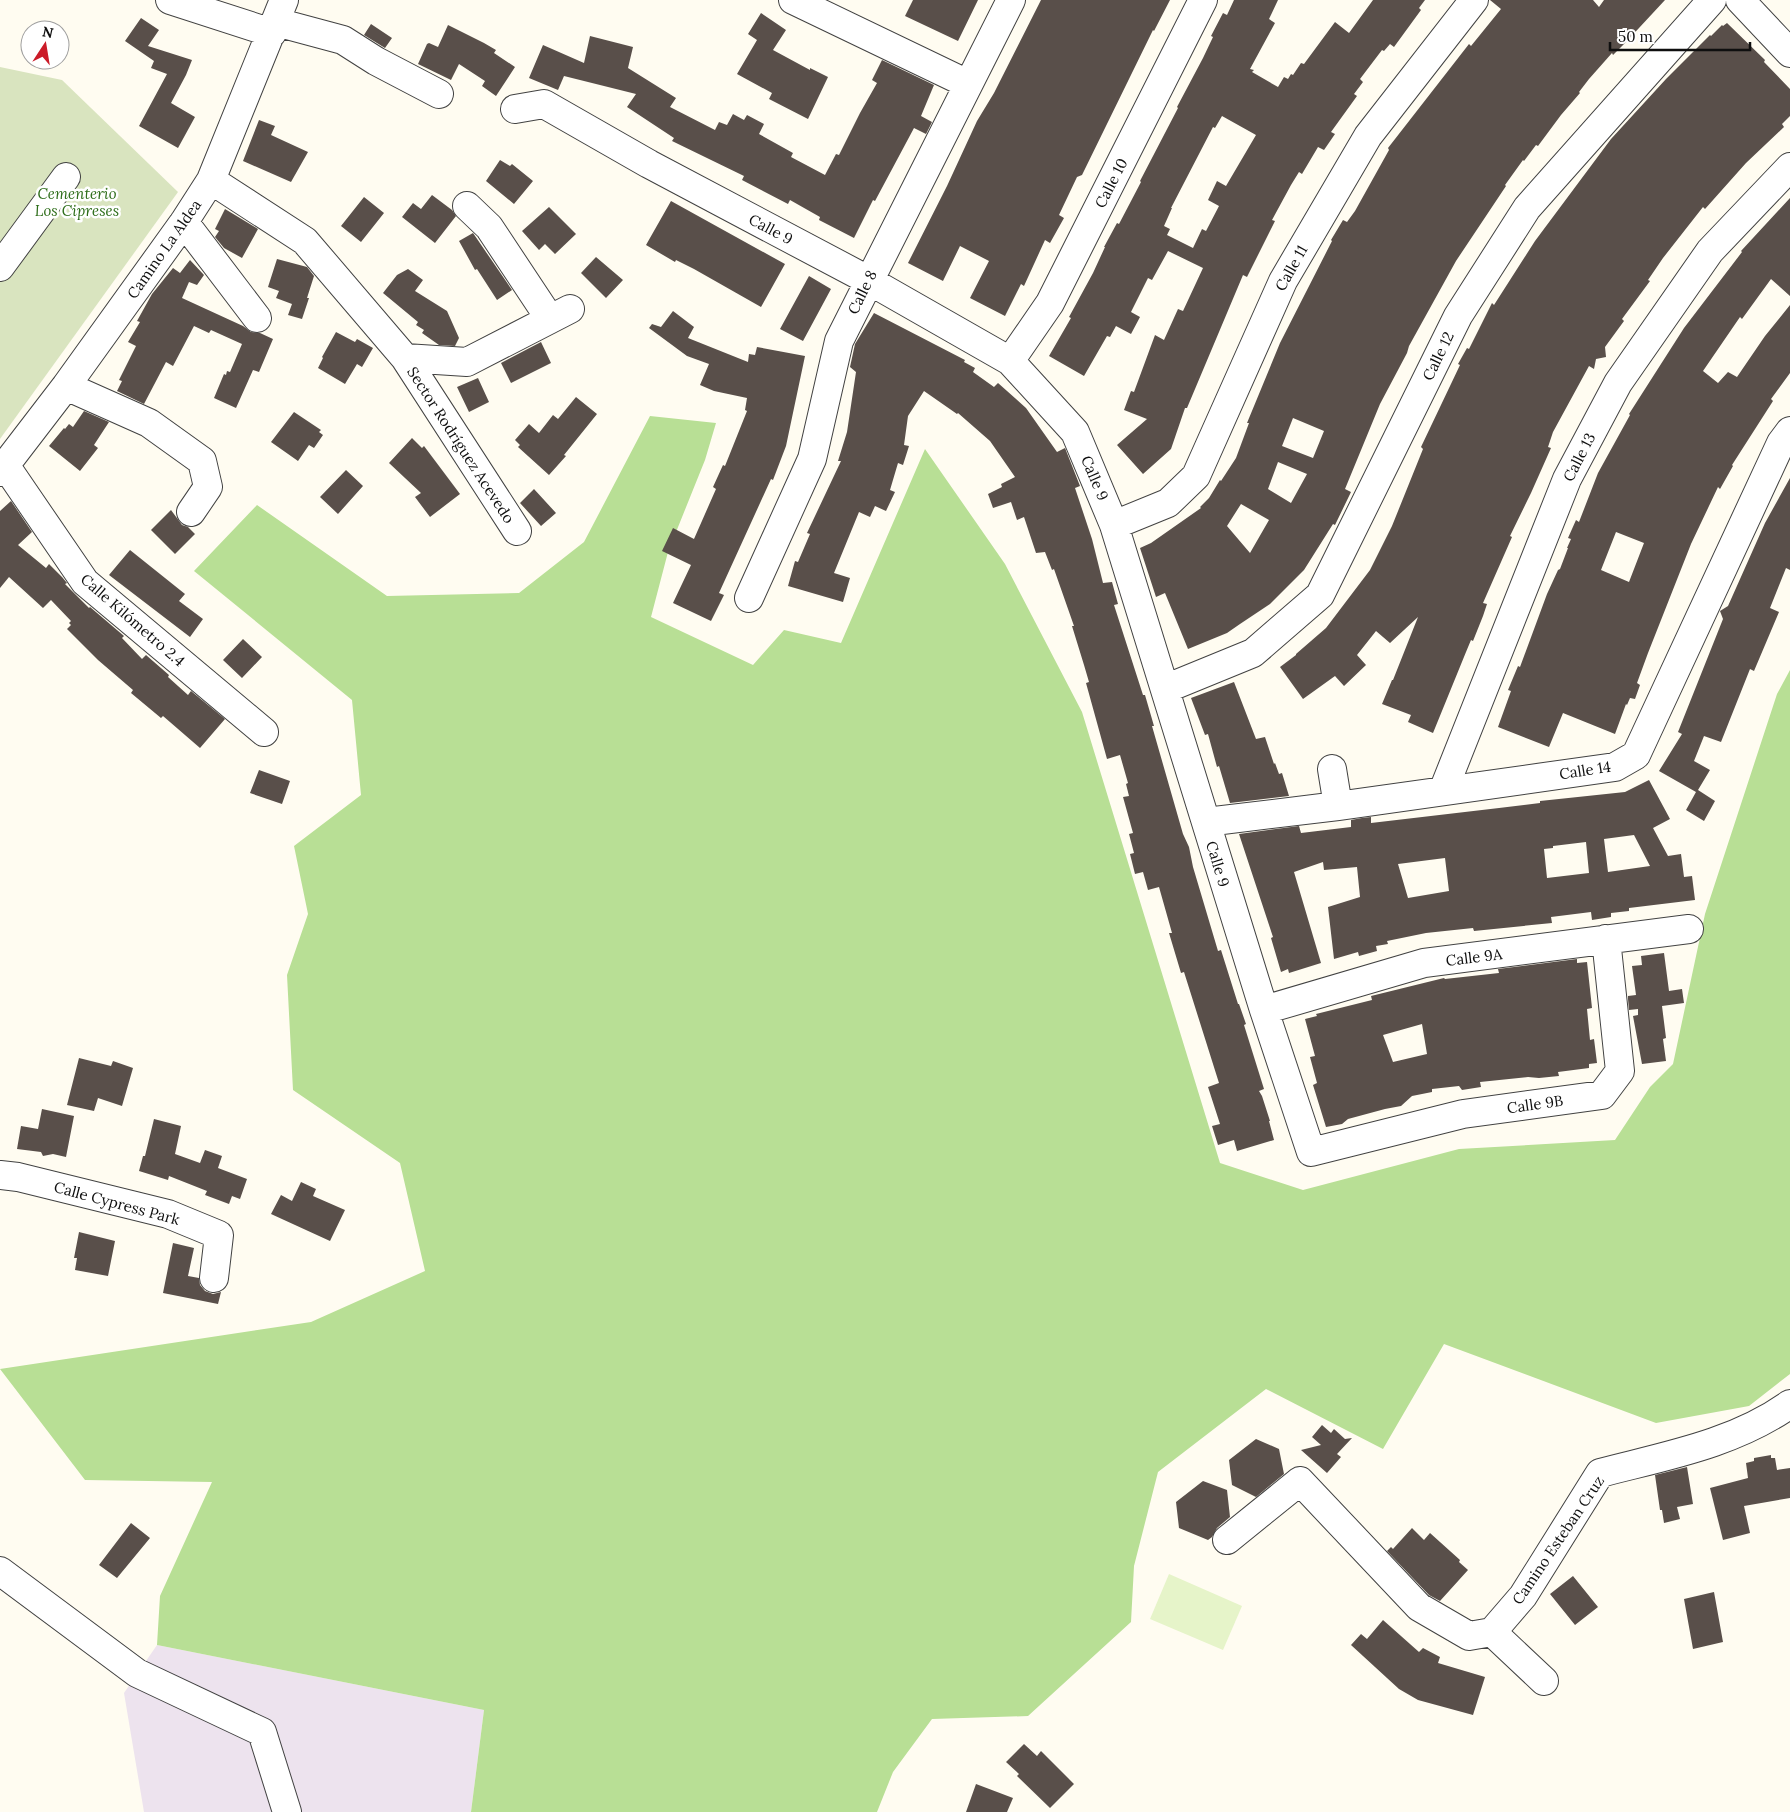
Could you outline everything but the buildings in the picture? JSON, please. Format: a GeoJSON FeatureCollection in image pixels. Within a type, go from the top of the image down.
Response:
{"type":"FeatureCollection","features":[{"type":"Feature","properties":{"kind":"street"},"geometry":{"type":"LineString","coordinates":[[170,0],[278,18],[343,40],[376,61],[439,94]]}},
{"type":"Feature","properties":{"kind":"street"},"geometry":{"type":"LineString","coordinates":[[793,0],[968,84]]}},
{"type":"Feature","properties":{"kind":"street","name":"Calle 8"},"geometry":{"type":"LineString","coordinates":[[749,598],[812,459],[838,341],[1011,0]]}},
{"type":"Feature","properties":{"kind":"street","name":"Calle 10"},"geometry":{"type":"LineString","coordinates":[[1010,361],[1050,303],[1203,0]]}},
{"type":"Feature","properties":{"kind":"street","name":"Calle 11"},"geometry":{"type":"LineString","coordinates":[[1114,525],[1168,503],[1196,476],[1283,281],[1368,136],[1474,0]]}},
{"type":"Feature","properties":{"kind":"street","name":"Calle 12"},"geometry":{"type":"LineString","coordinates":[[1165,690],[1253,653],[1320,595],[1458,316],[1527,208],[1712,0]]}},
{"type":"Feature","properties":{"kind":"street"},"geometry":{"type":"LineString","coordinates":[[1740,0],[1790,53]]}},
{"type":"Feature","properties":{"kind":"street","name":"Camino La Aldea"},"geometry":{"type":"LineString","coordinates":[[3,468],[66,386],[184,222],[211,180],[278,18]]}},
{"type":"Feature","properties":{"kind":"street","name":"Calle 9"},"geometry":{"type":"LineString","coordinates":[[515,109],[544,104],[649,164],[868,280],[1010,361],[1075,432],[1114,525],[1264,1010],[1312,1152]]}},
{"type":"Feature","properties":{"kind":"street","name":"Calle 13"},"geometry":{"type":"LineString","coordinates":[[1443,791],[1567,479],[1618,383],[1710,251],[1790,167]]}},
{"type":"Feature","properties":{"kind":"street"},"geometry":{"type":"LineString","coordinates":[[0,266],[66,177]]}},
{"type":"Feature","properties":{"kind":"street","name":"Sector Rodríguez Acevedo"},"geometry":{"type":"LineString","coordinates":[[211,180],[305,241],[405,358],[516,531]]}},
{"type":"Feature","properties":{"kind":"street","name":"Sector Rodríguez Acevedo"},"geometry":{"type":"LineString","coordinates":[[405,358],[467,362],[560,314],[489,227],[468,206]]}},
{"type":"Feature","properties":{"kind":"street"},"geometry":{"type":"LineString","coordinates":[[184,222],[257,318]]}},
{"type":"Feature","properties":{"kind":"street"},"geometry":{"type":"LineString","coordinates":[[66,386],[149,422],[202,461],[208,487],[191,512]]}},
{"type":"Feature","properties":{"kind":"street","name":"Calle 14"},"geometry":{"type":"LineString","coordinates":[[1206,822],[1338,806],[1615,767],[1636,755],[1781,442],[1790,431]]}},
{"type":"Feature","properties":{"kind":"street","name":"Calle Kilómetro 2.4"},"geometry":{"type":"LineString","coordinates":[[3,468],[85,582],[264,732]]}},
{"type":"Feature","properties":{"kind":"street"},"geometry":{"type":"LineString","coordinates":[[1332,768],[1338,806]]}},
{"type":"Feature","properties":{"kind":"street","name":"Calle 9A"},"geometry":{"type":"LineString","coordinates":[[1264,1010],[1424,963],[1689,928]]}},
{"type":"Feature","properties":{"kind":"street","name":"Calle 9B"},"geometry":{"type":"LineString","coordinates":[[1312,1152],[1464,1114],[1602,1095],[1620,1071],[1606,940]]}},
{"type":"Feature","properties":{"kind":"street","name":"Calle Cypress Park"},"geometry":{"type":"LineString","coordinates":[[0,1174],[168,1214],[219,1234],[214,1278]]}},
{"type":"Feature","properties":{"kind":"street","name":"Camino Esteban Cruz"},"geometry":{"type":"LineString","coordinates":[[1492,1632],[1523,1596],[1600,1473],[1717,1442],[1774,1415],[1790,1404]]}},
{"type":"Feature","properties":{"kind":"street"},"geometry":{"type":"LineString","coordinates":[[1227,1540],[1300,1481],[1419,1607],[1469,1636],[1492,1632],[1544,1681]]}},
{"type":"Feature","properties":{"kind":"street"},"geometry":{"type":"LineString","coordinates":[[0,1570],[137,1673],[262,1732],[287,1812]]}},
{"type":"Feature","properties":{"kind":"shaded area"},"geometry":{"type":"Polygon","coordinates":[[[157,1645],[484,1710],[471,1812],[144,1812],[124,1693],[157,1645]]]}},
{"type":"Feature","properties":{"kind":"green space","name":"Cementerio Los Cipreses"},"geometry":{"type":"Polygon","coordinates":[[[0,67],[62,80],[178,192],[0,439],[0,67]]]}},
{"type":"Feature","properties":{"kind":"green space"},"geometry":{"type":"Polygon","coordinates":[[[650,416],[716,423],[705,460],[668,552],[651,617],[753,665],[784,630],[841,643],[925,449],[1005,564],[1082,712],[1220,1163],[1303,1190],[1459,1149],[1615,1140],[1650,1087],[1673,1064],[1705,914],[1777,694],[1790,670],[1790,1374],[1749,1406],[1656,1423],[1444,1344],[1383,1449],[1266,1389],[1158,1472],[1134,1566],[1131,1622],[1028,1716],[932,1719],[893,1772],[877,1812],[471,1812],[484,1710],[157,1645],[160,1596],[212,1482],[85,1480],[0,1369],[311,1322],[425,1271],[400,1163],[293,1090],[287,975],[308,914],[294,846],[361,795],[352,700],[194,571],[257,505],[387,596],[519,593],[584,542],[650,416]]]}},
{"type":"Feature","properties":{"kind":"green space"},"geometry":{"type":"Polygon","coordinates":[[[1169,1574],[1242,1606],[1223,1650],[1150,1619],[1169,1574]]]}}]}
